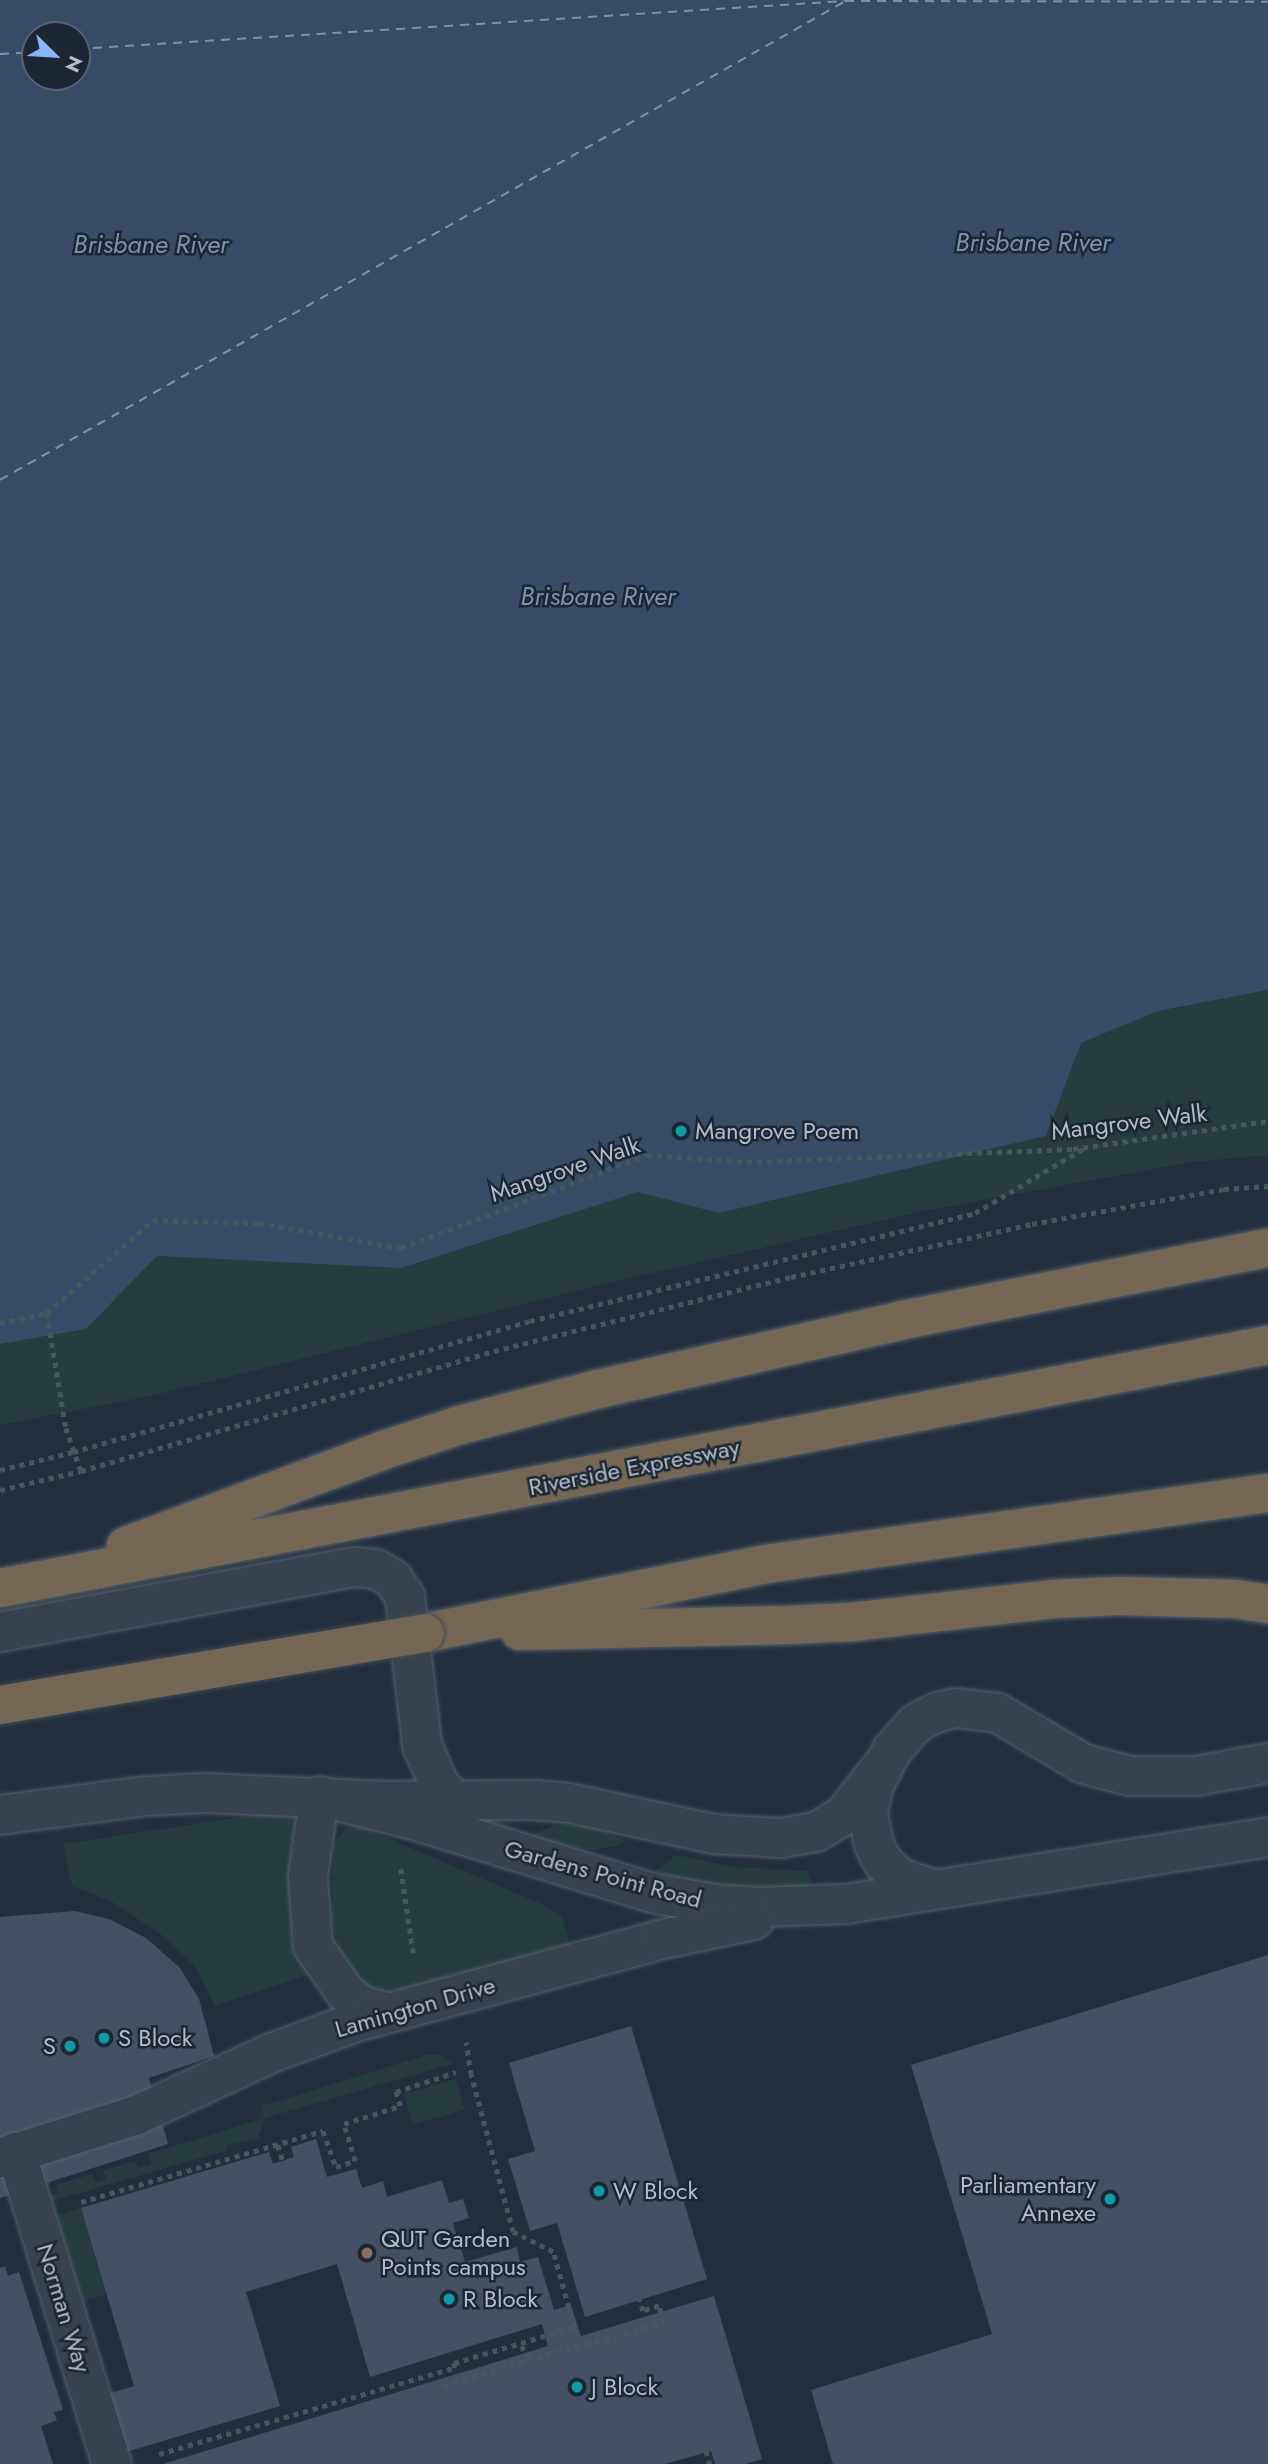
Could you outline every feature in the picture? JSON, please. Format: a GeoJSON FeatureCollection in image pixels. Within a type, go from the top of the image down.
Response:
{"type":"FeatureCollection","features":[{"type":"Feature","properties":{"kind":"highway"},"geometry":{"type":"LineString","coordinates":[[13,1586],[372,1455],[498,1415],[739,1355],[1268,1248]]}},
{"type":"Feature","properties":{"kind":"highway","name":"Riverside Expressway"},"geometry":{"type":"LineString","coordinates":[[13,1586],[1268,1345]]}},
{"type":"Feature","properties":{"kind":"highway"},"geometry":{"type":"LineString","coordinates":[[0,1705],[425,1633],[766,1564],[1268,1493]]}},
{"type":"Feature","properties":{"kind":"highway"},"geometry":{"type":"LineString","coordinates":[[425,1633],[852,1622],[1041,1601],[1118,1596],[1236,1599],[1268,1604]]}},
{"type":"Feature","properties":{"kind":"street"},"geometry":{"type":"LineString","coordinates":[[0,1632],[341,1569],[367,1567],[393,1579],[405,1597],[418,1715],[426,1758],[439,1784],[453,1801]]}},
{"type":"Feature","properties":{"kind":"street","name":"Gardens Point Road"},"geometry":{"type":"LineString","coordinates":[[0,1815],[147,1796],[217,1793],[387,1801],[569,1803],[714,1834],[781,1838],[817,1832],[844,1815],[880,1769],[902,1735],[916,1723],[956,1708],[999,1713],[1084,1764],[1130,1776],[1196,1776],[1268,1763]]}},
{"type":"Feature","properties":{"kind":"street","name":"Gardens Point Road"},"geometry":{"type":"LineString","coordinates":[[880,1769],[869,1813],[873,1845],[883,1862],[900,1878],[933,1889]]}},
{"type":"Feature","properties":{"kind":"street"},"geometry":{"type":"LineString","coordinates":[[319,1796],[308,1877],[313,1946],[345,1992],[362,2006],[390,2013]]}},
{"type":"Feature","properties":{"kind":"street","name":"Gardens Point Road"},"geometry":{"type":"LineString","coordinates":[[319,1796],[417,1821],[618,1883],[689,1900],[769,1908],[845,1904],[1268,1837]]}},
{"type":"Feature","properties":{"kind":"street","name":"Lamington Drive"},"geometry":{"type":"LineString","coordinates":[[8,2155],[137,2115],[271,2053],[390,2013],[710,1928],[845,1904]]}},
{"type":"Feature","properties":{"kind":"street","name":"Norman Way"},"geometry":{"type":"LineString","coordinates":[[8,2155],[112,2464]]}},
{"type":"Feature","properties":{"kind":"path","name":"Mangrove Walk"},"geometry":{"type":"LineString","coordinates":[[0,1323],[47,1313],[153,1220],[259,1223],[401,1248],[647,1155],[747,1162],[1084,1149],[1268,1121]]}},
{"type":"Feature","properties":{"kind":"path"},"geometry":{"type":"LineString","coordinates":[[0,1470],[73,1452],[530,1321],[975,1213],[1084,1149]]}},
{"type":"Feature","properties":{"kind":"path"},"geometry":{"type":"LineString","coordinates":[[0,1490],[80,1471],[494,1351],[791,1277],[1032,1224],[1224,1189],[1268,1186]]}},
{"type":"Feature","properties":{"kind":"path"},"geometry":{"type":"LineString","coordinates":[[47,1313],[66,1428],[80,1471]]}},
{"type":"Feature","properties":{"kind":"path"},"geometry":{"type":"LineString","coordinates":[[162,2454],[454,2368],[454,2363],[574,2327],[553,2252],[513,2232],[470,2068],[454,1977],[418,1982],[399,1856],[417,1821]]}},
{"type":"Feature","properties":{"kind":"path"},"geometry":{"type":"LineString","coordinates":[[68,2205],[323,2131],[336,2167],[355,2161],[344,2124],[400,2106],[396,2092],[456,2072]]}},
{"type":"Feature","properties":{"kind":"path"},"geometry":{"type":"LineString","coordinates":[[278,2146],[283,2161]]}},
{"type":"Feature","properties":{"kind":"path"},"geometry":{"type":"LineString","coordinates":[[443,2386],[663,2323],[659,2306],[643,2311],[639,2300]]}},
{"type":"Feature","properties":{"kind":"path"},"geometry":{"type":"LineString","coordinates":[[521,2344],[527,2360]]}},
{"type":"Feature","properties":{"kind":"path"},"geometry":{"type":"LineString","coordinates":[[706,2451],[710,2464]]}},
{"type":"Feature","properties":{"kind":"green space"},"geometry":{"type":"Polygon","coordinates":[[[1268,990],[1268,1155],[1192,1162],[928,1210],[608,1283],[155,1395],[0,1425],[0,1344],[86,1329],[157,1256],[401,1267],[638,1192],[720,1213],[1046,1136],[1081,1043],[1158,1011],[1268,990]]]}},
{"type":"Feature","properties":{"kind":"green space"},"geometry":{"type":"Polygon","coordinates":[[[300,1808],[293,1924],[308,1975],[215,2006],[194,1965],[162,1935],[111,1901],[72,1886],[63,1844],[300,1808]]]}},
{"type":"Feature","properties":{"kind":"green space"},"geometry":{"type":"Polygon","coordinates":[[[569,1824],[598,1828],[624,1841],[620,1845],[592,1850],[527,1841],[534,1834],[553,1826],[569,1824]]]}},
{"type":"Feature","properties":{"kind":"green space"},"geometry":{"type":"Polygon","coordinates":[[[349,1825],[357,1825],[546,1906],[562,1916],[570,1944],[483,1972],[383,1994],[359,1985],[342,1959],[332,1922],[334,1843],[349,1825]]]}},
{"type":"Feature","properties":{"kind":"green space"},"geometry":{"type":"Polygon","coordinates":[[[676,1855],[735,1867],[808,1871],[811,1882],[802,1889],[750,1887],[691,1881],[655,1872],[676,1855]]]}},
{"type":"Feature","properties":{"kind":"green space"},"geometry":{"type":"Polygon","coordinates":[[[427,2055],[440,2055],[452,2064],[265,2118],[258,2138],[227,2145],[228,2150],[52,2201],[51,2195],[58,2193],[56,2185],[92,2174],[96,2182],[106,2179],[103,2170],[136,2161],[138,2167],[151,2165],[149,2154],[264,2118],[262,2106],[427,2055]]]}},
{"type":"Feature","properties":{"kind":"green space"},"geometry":{"type":"Polygon","coordinates":[[[456,2079],[465,2110],[413,2125],[404,2094],[456,2079]]]}},
{"type":"Feature","properties":{"kind":"green space"},"geometry":{"type":"Polygon","coordinates":[[[81,2208],[107,2294],[83,2301],[57,2215],[81,2208]]]}},
{"type":"Feature","properties":{"kind":"water","name":"Brisbane River"},"geometry":{"type":"Polygon","coordinates":[[[0,0],[1268,0],[1268,990],[1158,1011],[1081,1043],[1046,1136],[719,1213],[638,1192],[401,1268],[157,1256],[86,1329],[0,1344],[0,0]]]}},
{"type":"Feature","properties":{"kind":"building","name":"S Block"},"geometry":{"type":"Polygon","coordinates":[[[75,1911],[109,1919],[146,1938],[180,1968],[199,1999],[214,2056],[149,2078],[168,2144],[0,2198],[0,1917],[75,1911]]]}},
{"type":"Feature","properties":{"kind":"building","name":"Parliamentary Annexe"},"geometry":{"type":"Polygon","coordinates":[[[1268,1955],[1268,2464],[833,2464],[811,2390],[992,2334],[911,2065],[1268,1955]]]}},
{"type":"Feature","properties":{"kind":"building","name":"W Block"},"geometry":{"type":"Polygon","coordinates":[[[631,2026],[707,2279],[585,2317],[557,2223],[530,2231],[508,2159],[535,2151],[509,2063],[631,2026]]]}},
{"type":"Feature","properties":{"kind":"building","name":"R Block"},"geometry":{"type":"Polygon","coordinates":[[[316,2139],[327,2177],[356,2169],[362,2188],[383,2181],[387,2197],[442,2180],[449,2203],[463,2199],[469,2218],[453,2223],[465,2262],[517,2247],[520,2262],[538,2257],[554,2310],[571,2305],[581,2336],[714,2296],[762,2459],[746,2464],[715,2464],[711,2451],[665,2464],[163,2464],[548,2346],[542,2324],[370,2377],[337,2264],[246,2292],[280,2406],[126,2452],[108,2394],[134,2386],[81,2208],[269,2152],[273,2164],[294,2157],[291,2147],[316,2139]]]}},
{"type":"Feature","properties":{"kind":"building"},"geometry":{"type":"Polygon","coordinates":[[[5,2266],[8,2276],[19,2272],[63,2410],[54,2412],[57,2420],[41,2426],[53,2464],[0,2464],[0,2268],[5,2266]]]}},
{"type":"Feature","properties":{"kind":"ferry route"},"geometry":{"type":"LineString","coordinates":[[91,48],[845,1],[1268,2]]}},
{"type":"Feature","properties":{"kind":"ferry route"},"geometry":{"type":"LineString","coordinates":[[0,480],[844,2]]}},
{"type":"Feature","properties":{"kind":"ferry route"},"geometry":{"type":"LineString","coordinates":[[0,54],[21,53]]}},
{"type":"Feature","properties":{"kind":"place","name":"Mangrove Poem"},"geometry":{"type":"Point","coordinates":[681,1131]}},
{"type":"Feature","properties":{"kind":"place","name":"S Block"},"geometry":{"type":"Point","coordinates":[104,2038]}},
{"type":"Feature","properties":{"kind":"place","name":"S"},"geometry":{"type":"Point","coordinates":[70,2046]}},
{"type":"Feature","properties":{"kind":"place","name":"W Block"},"geometry":{"type":"Point","coordinates":[599,2191]}},
{"type":"Feature","properties":{"kind":"place","name":"Parliamentary Annexe"},"geometry":{"type":"Point","coordinates":[1110,2199]}},
{"type":"Feature","properties":{"kind":"place","name":"QUT Garden Points campus"},"geometry":{"type":"Point","coordinates":[367,2253]}},
{"type":"Feature","properties":{"kind":"place","name":"R Block"},"geometry":{"type":"Point","coordinates":[449,2299]}},
{"type":"Feature","properties":{"kind":"place","name":"J Block"},"geometry":{"type":"Point","coordinates":[577,2387]}}]}
